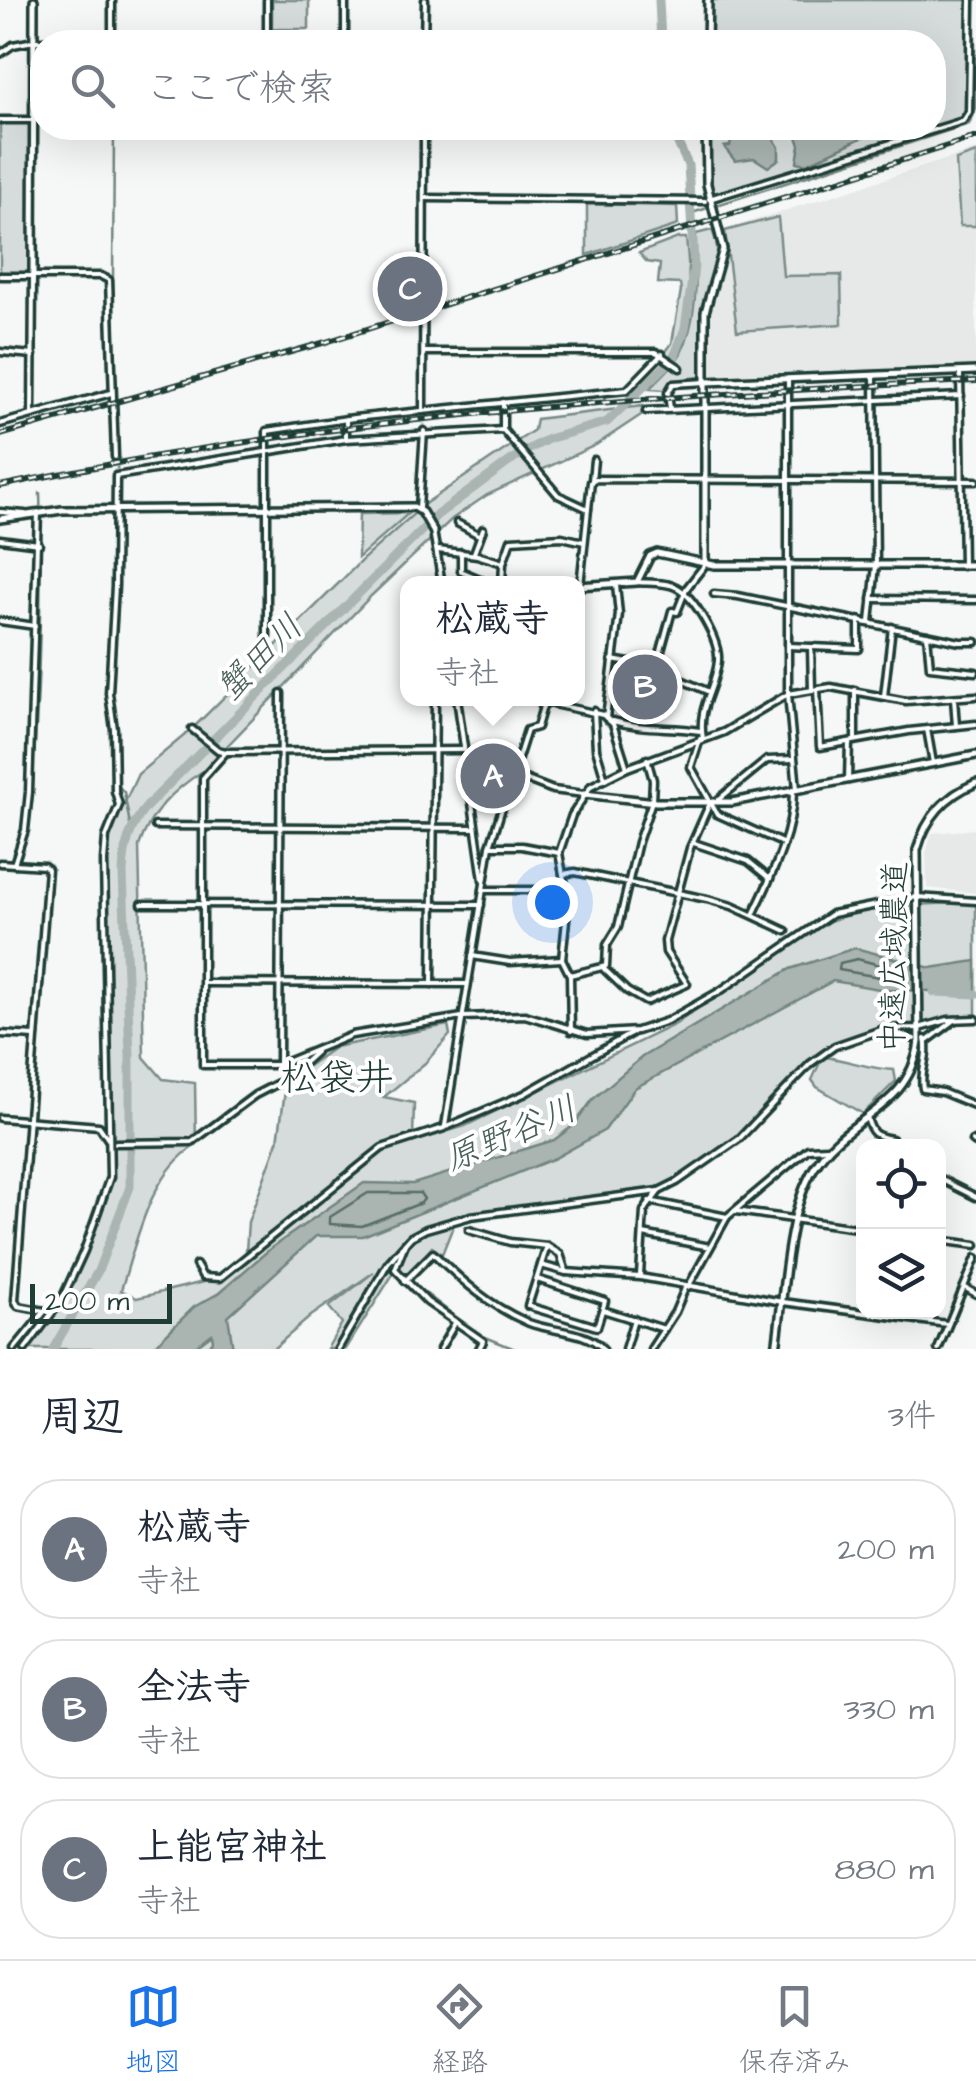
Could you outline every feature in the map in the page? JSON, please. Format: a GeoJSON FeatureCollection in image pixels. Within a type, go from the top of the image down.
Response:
{"type":"FeatureCollection","features":[{"type":"Feature","properties":{"kind":"street"},"geometry":{"type":"LineString","coordinates":[[34,0],[34,30]]}},
{"type":"Feature","properties":{"kind":"street"},"geometry":{"type":"LineString","coordinates":[[112,0],[113,30]]}},
{"type":"Feature","properties":{"kind":"street"},"geometry":{"type":"LineString","coordinates":[[267,30],[268,0]]}},
{"type":"Feature","properties":{"kind":"street"},"geometry":{"type":"LineString","coordinates":[[345,0],[345,30]]}},
{"type":"Feature","properties":{"kind":"street"},"geometry":{"type":"LineString","coordinates":[[424,30],[425,0]]}},
{"type":"Feature","properties":{"kind":"street"},"geometry":{"type":"LineString","coordinates":[[707,30],[708,0]]}},
{"type":"Feature","properties":{"kind":"street"},"geometry":{"type":"LineString","coordinates":[[946,126],[963,121],[969,112],[973,59],[970,0]]}},
{"type":"Feature","properties":{"kind":"street"},"geometry":{"type":"LineString","coordinates":[[0,54],[13,45],[30,42]]}},
{"type":"Feature","properties":{"kind":"street"},"geometry":{"type":"LineString","coordinates":[[0,120],[30,120]]}},
{"type":"Feature","properties":{"kind":"street"},"geometry":{"type":"LineString","coordinates":[[32,416],[34,140]]}},
{"type":"Feature","properties":{"kind":"street"},"geometry":{"type":"LineString","coordinates":[[423,410],[424,140]]}},
{"type":"Feature","properties":{"kind":"street"},"geometry":{"type":"LineString","coordinates":[[656,670],[672,611],[677,612],[705,564],[705,312],[723,255],[714,213],[707,200],[706,140]]}},
{"type":"Feature","properties":{"kind":"street"},"geometry":{"type":"LineString","coordinates":[[424,198],[683,203],[707,200],[901,140]]}},
{"type":"Feature","properties":{"kind":"street"},"geometry":{"type":"LineString","coordinates":[[0,276],[101,276],[109,280],[115,457]]}},
{"type":"Feature","properties":{"kind":"street"},"geometry":{"type":"LineString","coordinates":[[423,352],[587,350],[664,355],[680,368]]}},
{"type":"Feature","properties":{"kind":"street"},"geometry":{"type":"LineString","coordinates":[[0,352],[32,355]]}},
{"type":"Feature","properties":{"kind":"street"},"geometry":{"type":"LineString","coordinates":[[268,646],[267,431],[423,410],[627,390],[664,355]]}},
{"type":"Feature","properties":{"kind":"street"},"geometry":{"type":"LineString","coordinates":[[670,409],[668,392],[673,384],[976,371]]}},
{"type":"Feature","properties":{"kind":"street"},"geometry":{"type":"LineString","coordinates":[[960,372],[963,566]]}},
{"type":"Feature","properties":{"kind":"street"},"geometry":{"type":"LineString","coordinates":[[870,622],[876,564],[874,377]]}},
{"type":"Feature","properties":{"kind":"street"},"geometry":{"type":"LineString","coordinates":[[752,915],[782,844],[793,811],[795,789],[788,694],[788,379]]}},
{"type":"Feature","properties":{"kind":"street"},"geometry":{"type":"LineString","coordinates":[[0,424],[110,392]]}},
{"type":"Feature","properties":{"kind":"street"},"geometry":{"type":"LineString","coordinates":[[646,411],[960,396]]}},
{"type":"Feature","properties":{"kind":"street"},"geometry":{"type":"LineString","coordinates":[[503,402],[503,430]]}},
{"type":"Feature","properties":{"kind":"street"},"geometry":{"type":"LineString","coordinates":[[346,419],[346,440]]}},
{"type":"Feature","properties":{"kind":"street"},"geometry":{"type":"LineString","coordinates":[[25,1349],[55,1312],[84,1252],[110,1177],[115,1143],[106,1079],[104,861],[106,837],[119,804],[109,693],[119,475],[346,440],[424,432],[503,430],[558,495],[588,509]]}},
{"type":"Feature","properties":{"kind":"street"},"geometry":{"type":"LineString","coordinates":[[424,432],[421,510],[438,550],[441,576]]}},
{"type":"Feature","properties":{"kind":"street"},"geometry":{"type":"LineString","coordinates":[[580,576],[594,460]]}},
{"type":"Feature","properties":{"kind":"street"},"geometry":{"type":"LineString","coordinates":[[592,480],[976,481]]}},
{"type":"Feature","properties":{"kind":"street"},"geometry":{"type":"LineString","coordinates":[[0,516],[115,510],[421,510]]}},
{"type":"Feature","properties":{"kind":"street"},"geometry":{"type":"LineString","coordinates":[[14,864],[28,811],[38,512]]}},
{"type":"Feature","properties":{"kind":"street"},"geometry":{"type":"LineString","coordinates":[[457,523],[481,532],[473,554]]}},
{"type":"Feature","properties":{"kind":"street"},"geometry":{"type":"LineString","coordinates":[[502,576],[511,540],[562,538],[584,542]]}},
{"type":"Feature","properties":{"kind":"street"},"geometry":{"type":"LineString","coordinates":[[0,539],[38,544]]}},
{"type":"Feature","properties":{"kind":"street"},"geometry":{"type":"LineString","coordinates":[[438,550],[503,563]]}},
{"type":"Feature","properties":{"kind":"street"},"geometry":{"type":"LineString","coordinates":[[461,552],[461,571],[473,576]]}},
{"type":"Feature","properties":{"kind":"street"},"geometry":{"type":"LineString","coordinates":[[637,582],[654,554],[705,564],[976,565]]}},
{"type":"Feature","properties":{"kind":"street"},"geometry":{"type":"LineString","coordinates":[[585,586],[670,584],[685,594],[717,643],[717,666],[707,692],[702,739],[691,767],[718,814],[782,844]]}},
{"type":"Feature","properties":{"kind":"street"},"geometry":{"type":"LineString","coordinates":[[616,585],[619,614],[607,718],[613,724],[627,768]]}},
{"type":"Feature","properties":{"kind":"street"},"geometry":{"type":"LineString","coordinates":[[714,594],[976,642]]}},
{"type":"Feature","properties":{"kind":"street"},"geometry":{"type":"LineString","coordinates":[[872,599],[976,600]]}},
{"type":"Feature","properties":{"kind":"street"},"geometry":{"type":"LineString","coordinates":[[788,646],[858,649],[859,620]]}},
{"type":"Feature","properties":{"kind":"street"},"geometry":{"type":"LineString","coordinates":[[0,622],[35,626]]}},
{"type":"Feature","properties":{"kind":"street"},"geometry":{"type":"LineString","coordinates":[[884,696],[892,626]]}},
{"type":"Feature","properties":{"kind":"street"},"geometry":{"type":"LineString","coordinates":[[928,634],[930,667],[976,672]]}},
{"type":"Feature","properties":{"kind":"street"},"geometry":{"type":"LineString","coordinates":[[811,647],[820,747],[976,724]]}},
{"type":"Feature","properties":{"kind":"street"},"geometry":{"type":"LineString","coordinates":[[612,660],[656,670],[707,692]]}},
{"type":"Feature","properties":{"kind":"street"},"geometry":{"type":"LineString","coordinates":[[848,780],[854,690]]}},
{"type":"Feature","properties":{"kind":"street"},"geometry":{"type":"LineString","coordinates":[[571,1032],[570,975],[562,959],[568,901],[560,853],[572,815],[584,794],[627,768],[724,732],[788,694],[854,690],[906,701],[976,696]]}},
{"type":"Feature","properties":{"kind":"street"},"geometry":{"type":"LineString","coordinates":[[278,1065],[282,693]]}},
{"type":"Feature","properties":{"kind":"street"},"geometry":{"type":"LineString","coordinates":[[954,698],[956,726]]}},
{"type":"Feature","properties":{"kind":"street"},"geometry":{"type":"LineString","coordinates":[[432,984],[436,706]]}},
{"type":"Feature","properties":{"kind":"street"},"geometry":{"type":"LineString","coordinates":[[458,706],[484,890]]}},
{"type":"Feature","properties":{"kind":"street"},"geometry":{"type":"LineString","coordinates":[[444,1128],[490,846],[527,730],[537,727],[543,706]]}},
{"type":"Feature","properties":{"kind":"street"},"geometry":{"type":"LineString","coordinates":[[563,706],[594,711],[640,728],[665,725],[701,731]]}},
{"type":"Feature","properties":{"kind":"street"},"geometry":{"type":"LineString","coordinates":[[594,711],[596,748],[605,779]]}},
{"type":"Feature","properties":{"kind":"street"},"geometry":{"type":"LineString","coordinates":[[192,729],[226,752],[464,750]]}},
{"type":"Feature","properties":{"kind":"street"},"geometry":{"type":"LineString","coordinates":[[927,729],[933,764]]}},
{"type":"Feature","properties":{"kind":"street"},"geometry":{"type":"LineString","coordinates":[[226,752],[203,778],[203,1065],[278,1065],[352,1035],[462,1017],[525,1015],[587,1034],[637,1030],[667,1021],[720,991],[827,916],[917,900],[976,901]]}},
{"type":"Feature","properties":{"kind":"street"},"geometry":{"type":"LineString","coordinates":[[466,763],[486,764],[553,790],[652,802],[714,803],[976,755]]}},
{"type":"Feature","properties":{"kind":"street"},"geometry":{"type":"LineString","coordinates":[[604,969],[626,991],[646,1002],[687,984],[666,952],[665,940],[692,843],[718,798],[767,760],[793,759]]}},
{"type":"Feature","properties":{"kind":"street"},"geometry":{"type":"LineString","coordinates":[[604,969],[607,945],[618,927],[652,802],[653,780],[648,760]]}},
{"type":"Feature","properties":{"kind":"street","name":"中遠広域農道"},"geometry":{"type":"LineString","coordinates":[[776,1349],[795,1219],[808,1178],[828,1148],[891,1100],[911,1075],[920,1024],[917,850],[928,823],[944,802],[976,783]]}},
{"type":"Feature","properties":{"kind":"street"},"geometry":{"type":"LineString","coordinates":[[155,826],[474,828]]}},
{"type":"Feature","properties":{"kind":"street"},"geometry":{"type":"LineString","coordinates":[[692,843],[748,860],[770,879]]}},
{"type":"Feature","properties":{"kind":"street"},"geometry":{"type":"LineString","coordinates":[[490,846],[522,846],[560,853]]}},
{"type":"Feature","properties":{"kind":"street"},"geometry":{"type":"LineString","coordinates":[[0,863],[44,866],[48,870],[16,1304],[45,1310],[14,1349]]}},
{"type":"Feature","properties":{"kind":"street"},"geometry":{"type":"LineString","coordinates":[[562,874],[575,872],[720,902],[786,931]]}},
{"type":"Feature","properties":{"kind":"street"},"geometry":{"type":"LineString","coordinates":[[484,890],[565,890]]}},
{"type":"Feature","properties":{"kind":"street"},"geometry":{"type":"LineString","coordinates":[[142,904],[481,905]]}},
{"type":"Feature","properties":{"kind":"street"},"geometry":{"type":"LineString","coordinates":[[472,956],[510,962],[562,959]]}},
{"type":"Feature","properties":{"kind":"street"},"geometry":{"type":"LineString","coordinates":[[570,975],[604,969]]}},
{"type":"Feature","properties":{"kind":"street"},"geometry":{"type":"LineString","coordinates":[[204,983],[466,984]]}},
{"type":"Feature","properties":{"kind":"street"},"geometry":{"type":"LineString","coordinates":[[640,1278],[644,1211],[649,1201],[739,1140],[822,1054],[884,1029],[976,1018]]}},
{"type":"Feature","properties":{"kind":"street"},"geometry":{"type":"LineString","coordinates":[[956,1020],[926,1040],[923,1089],[976,1106]]}},
{"type":"Feature","properties":{"kind":"street"},"geometry":{"type":"LineString","coordinates":[[884,1029],[914,1039]]}},
{"type":"Feature","properties":{"kind":"street"},"geometry":{"type":"LineString","coordinates":[[196,1265],[203,1277],[220,1278],[382,1148],[444,1128],[524,1094],[637,1030]]}},
{"type":"Feature","properties":{"kind":"street"},"geometry":{"type":"LineString","coordinates":[[0,1034],[35,1036]]}},
{"type":"Feature","properties":{"kind":"street"},"geometry":{"type":"LineString","coordinates":[[0,1118],[99,1126],[115,1143],[192,1142],[286,1079],[317,1051]]}},
{"type":"Feature","properties":{"kind":"street"},"geometry":{"type":"LineString","coordinates":[[867,1117],[875,1136],[892,1139]]}},
{"type":"Feature","properties":{"kind":"street"},"geometry":{"type":"LineString","coordinates":[[651,1349],[676,1312],[727,1217],[808,1149],[828,1148]]}},
{"type":"Feature","properties":{"kind":"street"},"geometry":{"type":"LineString","coordinates":[[946,1182],[976,1197]]}},
{"type":"Feature","properties":{"kind":"street"},"geometry":{"type":"LineString","coordinates":[[338,1349],[388,1263],[406,1241],[426,1228],[451,1220],[659,1191]]}},
{"type":"Feature","properties":{"kind":"street"},"geometry":{"type":"LineString","coordinates":[[649,1201],[727,1217]]}},
{"type":"Feature","properties":{"kind":"street"},"geometry":{"type":"LineString","coordinates":[[736,1211],[856,1228]]}},
{"type":"Feature","properties":{"kind":"street"},"geometry":{"type":"LineString","coordinates":[[469,1230],[510,1242],[548,1246],[560,1254],[566,1272]]}},
{"type":"Feature","properties":{"kind":"street"},"geometry":{"type":"LineString","coordinates":[[642,1234],[710,1247]]}},
{"type":"Feature","properties":{"kind":"street"},"geometry":{"type":"LineString","coordinates":[[406,1241],[394,1269],[482,1341],[480,1349]]}},
{"type":"Feature","properties":{"kind":"street"},"geometry":{"type":"LineString","coordinates":[[946,1241],[976,1245]]}},
{"type":"Feature","properties":{"kind":"street"},"geometry":{"type":"LineString","coordinates":[[537,1279],[605,1301],[597,1327],[528,1306],[537,1279],[542,1265],[548,1246]]}},
{"type":"Feature","properties":{"kind":"street"},"geometry":{"type":"LineString","coordinates":[[405,1281],[433,1253],[472,1291],[486,1299],[527,1322],[594,1339],[602,1349]]}},
{"type":"Feature","properties":{"kind":"street"},"geometry":{"type":"LineString","coordinates":[[938,1349],[976,1258]]}},
{"type":"Feature","properties":{"kind":"street"},"geometry":{"type":"LineString","coordinates":[[542,1265],[566,1272],[640,1278],[948,1324]]}},
{"type":"Feature","properties":{"kind":"street"},"geometry":{"type":"LineString","coordinates":[[964,1288],[976,1294]]}},
{"type":"Feature","properties":{"kind":"street"},"geometry":{"type":"LineString","coordinates":[[602,1310],[664,1329]]}},
{"type":"Feature","properties":{"kind":"street"},"geometry":{"type":"LineString","coordinates":[[625,1349],[634,1320]]}},
{"type":"Feature","properties":{"kind":"street"},"geometry":{"type":"LineString","coordinates":[[440,1349],[456,1322]]}},
{"type":"Feature","properties":{"kind":"shaded area"},"geometry":{"type":"Polygon","coordinates":[[[272,0],[309,0],[309,29],[272,29],[272,0]]]}},
{"type":"Feature","properties":{"kind":"shaded area"},"geometry":{"type":"Polygon","coordinates":[[[708,0],[968,0],[969,112],[966,119],[946,125],[946,30],[707,30],[708,0]]]}},
{"type":"Feature","properties":{"kind":"shaded area"},"geometry":{"type":"Polygon","coordinates":[[[0,122],[30,122],[31,273],[0,275],[0,122]]]}},
{"type":"Feature","properties":{"kind":"shaded area"},"geometry":{"type":"Polygon","coordinates":[[[707,140],[899,140],[709,199],[707,140]]]}},
{"type":"Feature","properties":{"kind":"shaded area"},"geometry":{"type":"Polygon","coordinates":[[[976,150],[976,367],[714,379],[708,374],[709,309],[729,252],[724,230],[976,150]]]}},
{"type":"Feature","properties":{"kind":"shaded area"},"geometry":{"type":"Polygon","coordinates":[[[976,153],[976,226],[960,226],[956,160],[976,153]]]}},
{"type":"Feature","properties":{"kind":"shaded area"},"geometry":{"type":"Polygon","coordinates":[[[587,204],[677,206],[678,225],[587,255],[587,204]]]}},
{"type":"Feature","properties":{"kind":"shaded area"},"geometry":{"type":"Polygon","coordinates":[[[778,217],[783,276],[841,275],[842,324],[737,331],[725,231],[778,217]]]}},
{"type":"Feature","properties":{"kind":"shaded area"},"geometry":{"type":"Polygon","coordinates":[[[712,230],[717,261],[705,318],[706,376],[671,381],[664,390],[649,389],[675,363],[687,339],[695,294],[696,234],[712,230]]]}},
{"type":"Feature","properties":{"kind":"shaded area"},"geometry":{"type":"Polygon","coordinates":[[[686,238],[688,267],[683,328],[663,366],[628,397],[627,392],[672,343],[681,290],[680,284],[658,283],[660,264],[647,262],[639,253],[686,238]]]}},
{"type":"Feature","properties":{"kind":"shaded area"},"geometry":{"type":"Polygon","coordinates":[[[643,406],[641,415],[596,445],[487,495],[452,519],[371,596],[203,771],[173,794],[150,823],[139,846],[144,1057],[163,1079],[195,1083],[196,1145],[180,1158],[156,1191],[139,1230],[121,1290],[137,1298],[220,1278],[383,1151],[465,1126],[676,1024],[811,927],[872,907],[976,902],[976,1017],[955,1018],[835,1046],[825,1057],[894,1070],[896,1081],[863,1114],[817,1087],[812,1080],[821,1060],[741,1137],[711,1160],[655,1191],[456,1219],[442,1254],[432,1247],[408,1279],[398,1269],[386,1265],[393,1274],[346,1349],[327,1349],[342,1323],[329,1307],[374,1272],[311,1316],[273,1349],[29,1349],[85,1247],[110,1177],[106,870],[109,836],[138,774],[192,729],[362,560],[426,503],[534,430],[536,419],[643,406]]]}},
{"type":"Feature","properties":{"kind":"shaded area"},"geometry":{"type":"Polygon","coordinates":[[[409,513],[358,558],[359,514],[409,513]]]}},
{"type":"Feature","properties":{"kind":"shaded area"},"geometry":{"type":"Polygon","coordinates":[[[976,829],[976,893],[927,888],[926,853],[932,833],[976,829]]]}},
{"type":"Feature","properties":{"kind":"shaded area"},"geometry":{"type":"Polygon","coordinates":[[[448,1025],[450,1035],[425,1063],[384,1097],[414,1103],[413,1138],[387,1146],[246,1251],[248,1222],[278,1141],[285,1091],[291,1078],[335,1047],[448,1025]]]}},
{"type":"Feature","properties":{"kind":"water"},"geometry":{"type":"Polygon","coordinates":[[[731,140],[775,140],[779,159],[768,167],[754,158],[735,161],[724,147],[730,146],[731,140]]]}},
{"type":"Feature","properties":{"kind":"water"},"geometry":{"type":"Polygon","coordinates":[[[798,140],[857,140],[807,164],[797,162],[798,140]]]}},
{"type":"Feature","properties":{"kind":"water"},"geometry":{"type":"Polygon","coordinates":[[[855,948],[931,968],[976,961],[976,992],[885,990],[833,981],[635,1088],[605,1130],[555,1158],[363,1236],[316,1236],[228,1316],[233,1349],[207,1349],[213,1341],[212,1334],[192,1349],[151,1349],[194,1307],[219,1293],[271,1248],[364,1183],[413,1184],[554,1140],[574,1125],[593,1099],[642,1057],[790,969],[855,948]]]}},
{"type":"Feature","properties":{"kind":"waterway"},"geometry":{"type":"LineString","coordinates":[[114,0],[114,30]]}},
{"type":"Feature","properties":{"kind":"waterway","name":"蟹田川"},"geometry":{"type":"LineString","coordinates":[[659,0],[660,30]]}},
{"type":"Feature","properties":{"kind":"waterway"},"geometry":{"type":"LineString","coordinates":[[946,131],[969,124],[975,108],[975,0]]}},
{"type":"Feature","properties":{"kind":"waterway"},"geometry":{"type":"LineString","coordinates":[[114,140],[118,506]]}},
{"type":"Feature","properties":{"kind":"waterway","name":"蟹田川"},"geometry":{"type":"LineString","coordinates":[[53,1349],[98,1271],[130,1187],[123,873],[132,828],[148,805],[437,515],[520,454],[548,439],[607,422],[674,358],[685,328],[694,266],[688,165],[677,140]]}},
{"type":"Feature","properties":{"kind":"waterway"},"geometry":{"type":"LineString","coordinates":[[689,214],[919,140]]}},
{"type":"Feature","properties":{"kind":"waterway"},"geometry":{"type":"LineString","coordinates":[[8,865],[14,866],[23,843],[35,749],[40,493]]}},
{"type":"Feature","properties":{"kind":"waterway"},"geometry":{"type":"LineString","coordinates":[[118,514],[112,694],[118,786],[124,792],[131,830]]}},
{"type":"Feature","properties":{"kind":"waterway","name":"原野谷川"},"geometry":{"type":"LineString","coordinates":[[934,992],[976,994]]}},
{"type":"Feature","properties":{"kind":"waterway"},"geometry":{"type":"LineString","coordinates":[[943,1349],[976,1266]]}},
{"type":"Feature","properties":{"kind":"waterway"},"geometry":{"type":"LineString","coordinates":[[411,1282],[478,1334],[515,1349]]}},
{"type":"Feature","properties":{"kind":"tunnel"},"geometry":{"type":"LineString","coordinates":[[423,411],[424,431]]}},
{"type":"Feature","properties":{"kind":"tunnel"},"geometry":{"type":"LineString","coordinates":[[115,457],[116,476]]}},
{"type":"Feature","properties":{"kind":"railway"},"geometry":{"type":"LineString","coordinates":[[0,435],[326,342],[976,137]]}},
{"type":"Feature","properties":{"kind":"railway"},"geometry":{"type":"LineString","coordinates":[[0,486],[242,442],[364,426],[608,402],[976,381]]}},
{"type":"Feature","properties":{"kind":"place","name":"上能宮神社"},"geometry":{"type":"Point","coordinates":[410,289]}},
{"type":"Feature","properties":{"kind":"place","name":"全法寺"},"geometry":{"type":"Point","coordinates":[645,687]}},
{"type":"Feature","properties":{"kind":"place","name":"松蔵寺"},"geometry":{"type":"Point","coordinates":[493,776]}},
{"type":"Feature","properties":{"kind":"district","name":"松袋井"},"geometry":{"type":"Point","coordinates":[337,1077]}}]}
